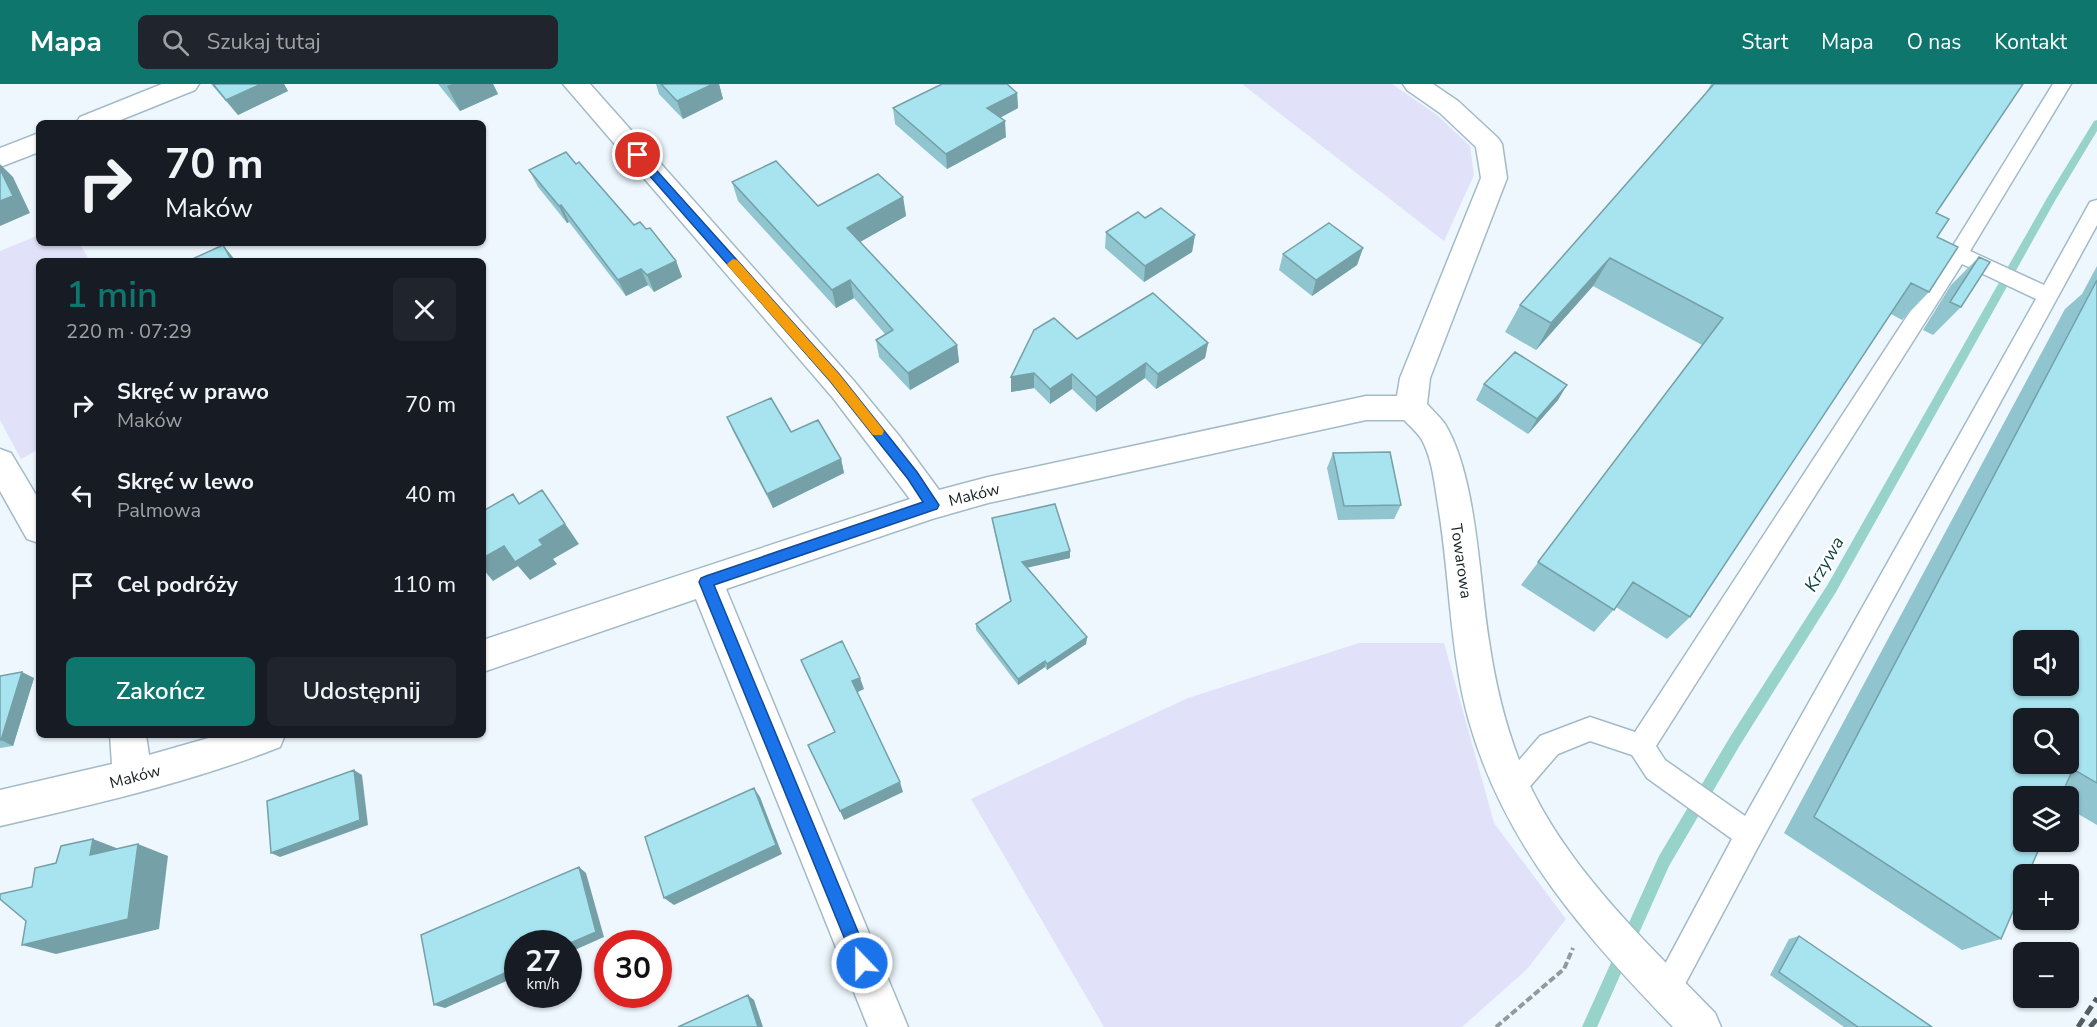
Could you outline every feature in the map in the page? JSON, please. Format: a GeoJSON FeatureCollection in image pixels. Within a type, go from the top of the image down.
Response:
{"type":"FeatureCollection","features":[{"type":"Feature","properties":{"kind":"street"},"geometry":{"type":"LineString","coordinates":[[96,120],[186,84]]}},
{"type":"Feature","properties":{"kind":"street"},"geometry":{"type":"LineString","coordinates":[[576,84],[673,197],[835,377],[913,475],[932,505]]}},
{"type":"Feature","properties":{"kind":"street"},"geometry":{"type":"LineString","coordinates":[[1411,408],[1416,378],[1494,178],[1489,144],[1449,107],[1416,84]]}},
{"type":"Feature","properties":{"kind":"street"},"geometry":{"type":"LineString","coordinates":[[0,158],[36,143]]}},
{"type":"Feature","properties":{"kind":"street","name":"Maków"},"geometry":{"type":"LineString","coordinates":[[486,655],[932,505],[988,490],[1366,408],[1411,408]]}},
{"type":"Feature","properties":{"kind":"street","name":"Towarowa"},"geometry":{"type":"LineString","coordinates":[[1411,408],[1435,434],[1449,480],[1466,591],[1473,661],[1487,722],[1511,789],[1554,861],[1599,920],[1701,1027]]}},
{"type":"Feature","properties":{"kind":"street"},"geometry":{"type":"LineString","coordinates":[[0,462],[36,524]]}},
{"type":"Feature","properties":{"kind":"street"},"geometry":{"type":"LineString","coordinates":[[706,582],[888,1027]]}},
{"type":"Feature","properties":{"kind":"street"},"geometry":{"type":"LineString","coordinates":[[128,738],[131,753],[130,778]]}},
{"type":"Feature","properties":{"kind":"street","name":"Maków"},"geometry":{"type":"LineString","coordinates":[[0,808],[130,778],[227,750],[259,738]]}},
{"type":"Feature","properties":{"kind":"lane"},"geometry":{"type":"LineString","coordinates":[[1641,746],[1958,254],[2062,84]]}},
{"type":"Feature","properties":{"kind":"lane"},"geometry":{"type":"LineString","coordinates":[[1656,980],[1749,834],[2097,207]]}},
{"type":"Feature","properties":{"kind":"lane"},"geometry":{"type":"LineString","coordinates":[[1958,254],[2048,295]]}},
{"type":"Feature","properties":{"kind":"lane"},"geometry":{"type":"LineString","coordinates":[[1511,789],[1549,745],[1590,729],[1641,746],[1656,769],[1749,834]]}},
{"type":"Feature","properties":{"kind":"path"},"geometry":{"type":"LineString","coordinates":[[1496,1027],[1564,969],[1582,930],[1599,920]]}},
{"type":"Feature","properties":{"kind":"shaded area"},"geometry":{"type":"Polygon","coordinates":[[[1242,84],[1392,84],[1437,115],[1470,146],[1474,175],[1444,241],[1242,84]]]}},
{"type":"Feature","properties":{"kind":"shaded area"},"geometry":{"type":"Polygon","coordinates":[[[36,236],[36,246],[81,246],[88,258],[36,258],[36,451],[21,459],[0,420],[0,251],[36,236]]]}},
{"type":"Feature","properties":{"kind":"shaded area"},"geometry":{"type":"Polygon","coordinates":[[[1359,643],[1444,643],[1494,823],[1566,919],[1527,969],[1462,1027],[1104,1027],[971,799],[1188,698],[1359,643]]]}},
{"type":"Feature","properties":{"kind":"building"},"geometry":{"type":"Polygon","coordinates":[[[213,84],[261,84],[226,100],[213,84]]]}},
{"type":"Feature","properties":{"kind":"building"},"geometry":{"type":"Polygon","coordinates":[[[661,84],[713,84],[677,101],[661,84]]]}},
{"type":"Feature","properties":{"kind":"building"},"geometry":{"type":"Polygon","coordinates":[[[942,84],[1007,84],[1017,93],[987,108],[1005,121],[946,154],[893,108],[942,84]]]}},
{"type":"Feature","properties":{"kind":"building"},"geometry":{"type":"Polygon","coordinates":[[[1714,84],[2023,84],[1936,213],[1949,219],[1937,237],[1958,247],[1929,292],[1911,283],[1690,617],[1633,582],[1614,610],[1538,562],[1723,318],[1610,258],[1551,323],[1520,305],[1714,84]]]}},
{"type":"Feature","properties":{"kind":"building"},"geometry":{"type":"Polygon","coordinates":[[[566,152],[576,164],[579,162],[634,225],[640,222],[646,229],[650,228],[676,261],[647,275],[641,269],[618,280],[561,205],[559,206],[529,170],[566,152]]]}},
{"type":"Feature","properties":{"kind":"building"},"geometry":{"type":"Polygon","coordinates":[[[776,161],[818,206],[878,174],[903,197],[847,228],[957,345],[908,373],[876,340],[893,330],[850,280],[832,290],[732,182],[776,161]]]}},
{"type":"Feature","properties":{"kind":"building"},"geometry":{"type":"Polygon","coordinates":[[[0,169],[13,196],[0,201],[0,169]]]}},
{"type":"Feature","properties":{"kind":"building"},"geometry":{"type":"Polygon","coordinates":[[[1161,208],[1195,235],[1145,266],[1106,232],[1138,212],[1145,218],[1161,208]]]}},
{"type":"Feature","properties":{"kind":"building"},"geometry":{"type":"Polygon","coordinates":[[[1329,223],[1363,248],[1316,280],[1283,254],[1329,223]]]}},
{"type":"Feature","properties":{"kind":"building"},"geometry":{"type":"Polygon","coordinates":[[[224,246],[230,258],[195,258],[224,246]]]}},
{"type":"Feature","properties":{"kind":"building"},"geometry":{"type":"Polygon","coordinates":[[[1979,257],[1990,262],[1961,307],[1950,302],[1979,257]]]}},
{"type":"Feature","properties":{"kind":"building"},"geometry":{"type":"Polygon","coordinates":[[[2097,280],[2097,783],[2079,772],[2079,708],[2013,708],[2013,774],[2071,774],[2065,786],[2013,786],[2013,852],[2038,852],[2032,864],[2013,864],[2013,911],[2001,939],[1814,817],[2097,280]]]}},
{"type":"Feature","properties":{"kind":"building"},"geometry":{"type":"Polygon","coordinates":[[[1153,293],[1208,343],[1158,374],[1146,363],[1096,397],[1072,374],[1050,389],[1034,373],[1011,377],[1034,330],[1054,318],[1077,339],[1153,293]]]}},
{"type":"Feature","properties":{"kind":"building"},"geometry":{"type":"Polygon","coordinates":[[[1515,352],[1567,385],[1537,419],[1484,384],[1515,352]]]}},
{"type":"Feature","properties":{"kind":"building"},"geometry":{"type":"Polygon","coordinates":[[[771,398],[791,432],[818,420],[841,459],[767,494],[727,417],[771,398]]]}},
{"type":"Feature","properties":{"kind":"building"},"geometry":{"type":"Polygon","coordinates":[[[1390,452],[1401,505],[1344,506],[1333,453],[1390,452]]]}},
{"type":"Feature","properties":{"kind":"building"},"geometry":{"type":"Polygon","coordinates":[[[542,490],[565,524],[539,540],[543,545],[515,562],[504,546],[486,556],[486,509],[513,494],[519,504],[542,490]]]}},
{"type":"Feature","properties":{"kind":"building"},"geometry":{"type":"Polygon","coordinates":[[[1055,504],[1070,551],[1022,562],[1087,637],[1047,664],[1045,661],[1018,679],[976,624],[1011,601],[992,518],[1055,504]]]}},
{"type":"Feature","properties":{"kind":"building"},"geometry":{"type":"Polygon","coordinates":[[[842,641],[860,678],[852,681],[900,782],[840,811],[808,745],[835,732],[801,660],[842,641]]]}},
{"type":"Feature","properties":{"kind":"building"},"geometry":{"type":"Polygon","coordinates":[[[22,672],[1,740],[0,740],[0,676],[22,672]]]}},
{"type":"Feature","properties":{"kind":"building"},"geometry":{"type":"Polygon","coordinates":[[[354,770],[360,820],[271,853],[267,801],[354,770]]]}},
{"type":"Feature","properties":{"kind":"building"},"geometry":{"type":"Polygon","coordinates":[[[754,788],[776,845],[664,898],[645,837],[754,788]]]}},
{"type":"Feature","properties":{"kind":"building"},"geometry":{"type":"Polygon","coordinates":[[[93,839],[90,855],[138,844],[128,919],[22,945],[26,921],[0,899],[0,894],[32,887],[35,868],[56,863],[61,846],[93,839]]]}},
{"type":"Feature","properties":{"kind":"building"},"geometry":{"type":"Polygon","coordinates":[[[579,867],[595,930],[582,938],[582,930],[504,930],[504,973],[434,1005],[421,935],[579,867]]]}},
{"type":"Feature","properties":{"kind":"building"},"geometry":{"type":"Polygon","coordinates":[[[1799,936],[1932,1027],[1858,1027],[1779,972],[1799,936]]]}},
{"type":"Feature","properties":{"kind":"building"},"geometry":{"type":"Polygon","coordinates":[[[748,995],[758,1027],[678,1027],[748,995]]]}},
{"type":"Feature","properties":{"kind":"waterway","name":"Krzywa"},"geometry":{"type":"LineString","coordinates":[[1589,1027],[1664,861],[1735,741],[1832,588],[2052,198],[2097,123]]}},
{"type":"Feature","properties":{"kind":"railway"},"geometry":{"type":"LineString","coordinates":[[2078,1027],[2097,998]]}},
{"type":"Feature","properties":{"kind":"railway"},"geometry":{"type":"LineString","coordinates":[[2090,1027],[2097,1019]]}},
{"type":"Feature","properties":{"kind":"slow traffic"},"geometry":{"type":"LineString","coordinates":[[733,264],[835,377],[878,431]]}},
{"type":"Feature","properties":{"kind":"route"},"geometry":{"type":"LineString","coordinates":[[638,155],[835,377],[913,475],[932,505],[706,582],[862,963]]}}]}
